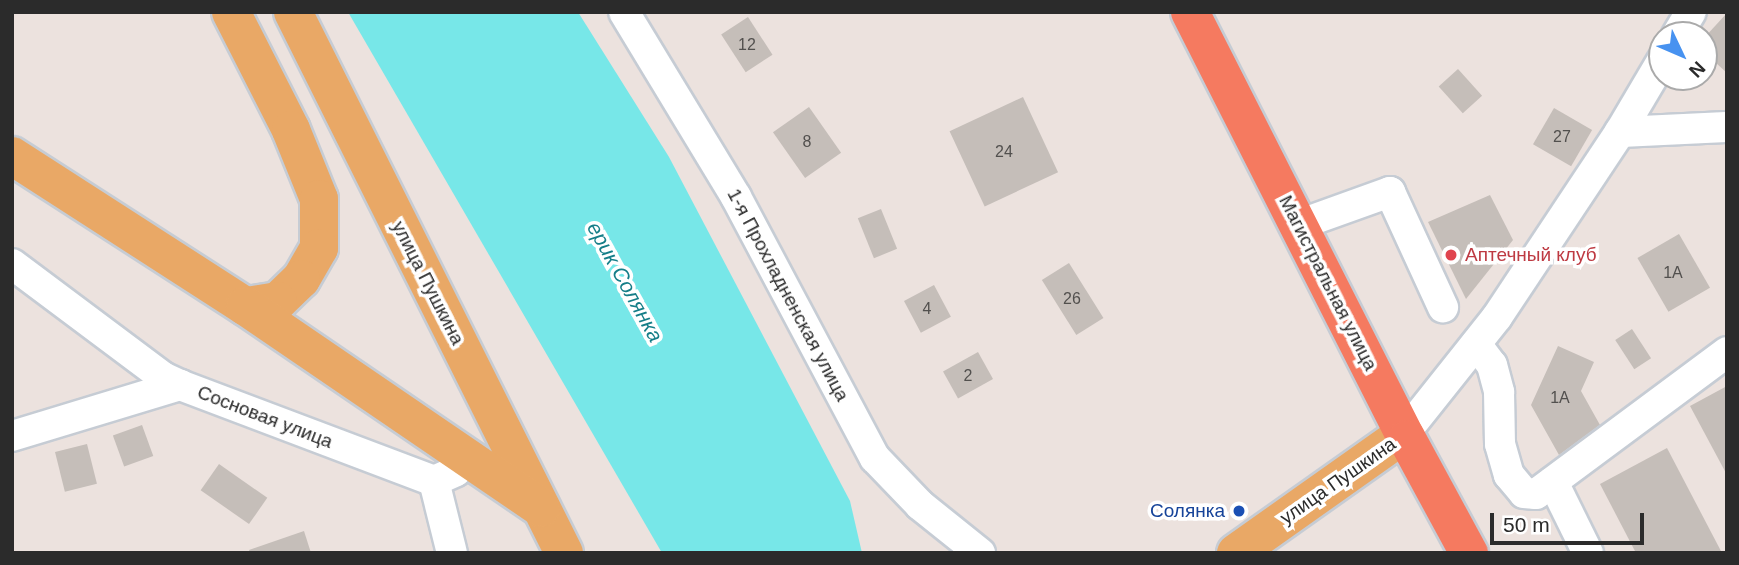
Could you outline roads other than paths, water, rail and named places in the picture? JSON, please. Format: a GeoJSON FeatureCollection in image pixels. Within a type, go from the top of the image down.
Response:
{"type":"FeatureCollection","features":[{"type":"Feature","properties":{"kind":"highway","name":"Магистральная улица"},"geometry":{"type":"LineString","coordinates":[[1190,12],[1404,434],[1469,553]]}},
{"type":"Feature","properties":{"kind":"main road"},"geometry":{"type":"LineString","coordinates":[[231,12],[291,130],[319,199],[319,248],[301,279],[278,301],[245,306]]}},
{"type":"Feature","properties":{"kind":"main road","name":"улица Пушкина"},"geometry":{"type":"LineString","coordinates":[[293,12],[564,553]]}},
{"type":"Feature","properties":{"kind":"main road"},"geometry":{"type":"LineString","coordinates":[[12,156],[245,306],[541,508]]}},
{"type":"Feature","properties":{"kind":"main road","name":"улица Пушкина"},"geometry":{"type":"LineString","coordinates":[[1254,549],[1404,434]]}},
{"type":"Feature","properties":{"kind":"street","name":"1-я Прохладненская улица"},"geometry":{"type":"LineString","coordinates":[[624,12],[736,197],[875,458],[920,505],[979,553]]}},
{"type":"Feature","properties":{"kind":"street"},"geometry":{"type":"LineString","coordinates":[[1404,434],[1476,344],[1620,132],[1648,85]]}},
{"type":"Feature","properties":{"kind":"street"},"geometry":{"type":"LineString","coordinates":[[1620,132],[1727,127]]}},
{"type":"Feature","properties":{"kind":"street"},"geometry":{"type":"LineString","coordinates":[[1298,225],[1390,192],[1443,307]]}},
{"type":"Feature","properties":{"kind":"street"},"geometry":{"type":"LineString","coordinates":[[12,264],[163,377],[180,385]]}},
{"type":"Feature","properties":{"kind":"street"},"geometry":{"type":"LineString","coordinates":[[1476,344],[1492,365],[1499,392],[1500,444],[1509,475],[1524,492],[1544,488],[1727,352]]}},
{"type":"Feature","properties":{"kind":"street","name":"Сосновая улица"},"geometry":{"type":"LineString","coordinates":[[12,436],[180,385],[434,481]]}},
{"type":"Feature","properties":{"kind":"street"},"geometry":{"type":"LineString","coordinates":[[453,553],[434,481],[456,471],[468,457]]}},
{"type":"Feature","properties":{"kind":"street"},"geometry":{"type":"LineString","coordinates":[[1544,488],[1588,553]]}},
{"type":"Feature","properties":{"kind":"water","name":"ерик Солянка"},"geometry":{"type":"Polygon","coordinates":[[[348,12],[578,12],[669,157],[850,501],[862,553],[662,553],[348,12]]]}},
{"type":"Feature","properties":{"kind":"place","name":"Аптечный клуб"},"geometry":{"type":"Point","coordinates":[1451,255]}},
{"type":"Feature","properties":{"kind":"place","name":"Солянка"},"geometry":{"type":"Point","coordinates":[1239,511]}}]}
